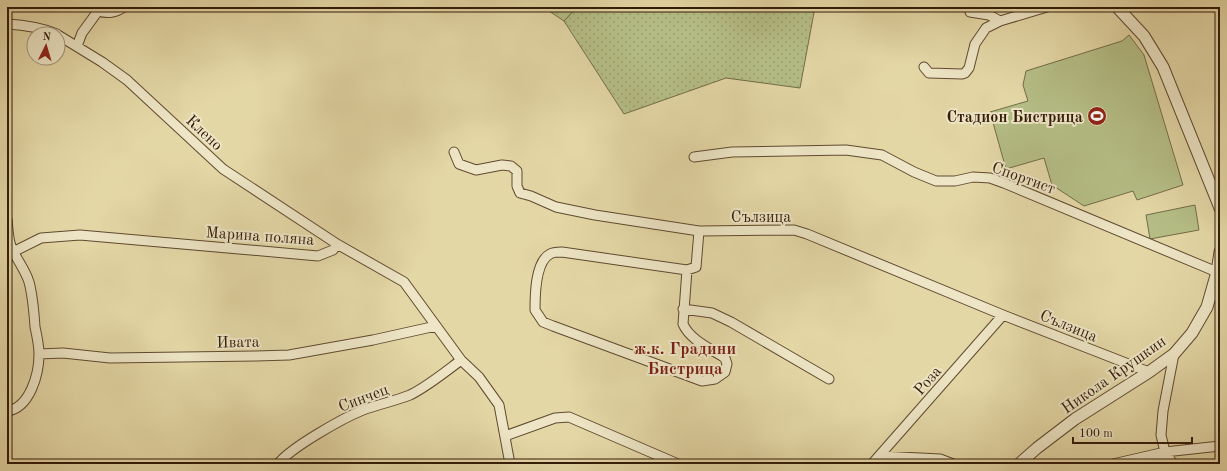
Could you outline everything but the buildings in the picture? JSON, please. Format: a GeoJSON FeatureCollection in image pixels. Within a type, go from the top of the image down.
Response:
{"type":"FeatureCollection","features":[{"type":"Feature","properties":{"kind":"street"},"geometry":{"type":"LineString","coordinates":[[77,46],[82,33],[98,9],[105,13],[110,13],[117,12],[124,7]]}},
{"type":"Feature","properties":{"kind":"street"},"geometry":{"type":"LineString","coordinates":[[924,68],[929,73],[965,73],[969,68],[975,44],[986,28],[1000,21],[1047,7]]}},
{"type":"Feature","properties":{"kind":"street"},"geometry":{"type":"LineString","coordinates":[[1117,7],[1144,36],[1163,67],[1220,208]]}},
{"type":"Feature","properties":{"kind":"street"},"geometry":{"type":"LineString","coordinates":[[970,12],[989,15],[1000,21]]}},
{"type":"Feature","properties":{"kind":"street","name":"Клено"},"geometry":{"type":"LineString","coordinates":[[7,24],[26,27]]}},
{"type":"Feature","properties":{"kind":"street","name":"Клено"},"geometry":{"type":"LineString","coordinates":[[66,39],[127,80],[223,169],[337,244]]}},
{"type":"Feature","properties":{"kind":"street","name":"Спортист"},"geometry":{"type":"LineString","coordinates":[[694,157],[732,152],[846,150],[882,155],[914,172],[936,181],[954,181],[973,177],[990,178],[1217,272]]}},
{"type":"Feature","properties":{"kind":"street","name":"Сълзица"},"geometry":{"type":"LineString","coordinates":[[454,152],[459,164],[476,170],[502,165],[511,166],[517,171],[516,186],[520,192],[556,207],[699,232],[794,230],[807,234],[1003,315],[1149,372]]}},
{"type":"Feature","properties":{"kind":"street"},"geometry":{"type":"LineString","coordinates":[[7,219],[10,254],[21,264],[28,281],[39,354],[36,375],[30,393],[20,405],[7,411]]}},
{"type":"Feature","properties":{"kind":"street"},"geometry":{"type":"LineString","coordinates":[[687,270],[683,324],[686,331],[694,338],[725,358],[728,364],[725,372],[715,379],[702,381],[553,326],[544,322],[534,310],[541,263],[550,253],[562,252],[687,270],[696,267],[699,232]]}},
{"type":"Feature","properties":{"kind":"street","name":"Марина поляна"},"geometry":{"type":"LineString","coordinates":[[10,254],[41,238],[80,235],[318,256],[333,250],[337,244],[404,282],[461,360],[479,377],[499,405],[510,464]]}},
{"type":"Feature","properties":{"kind":"street","name":"Никола Крушкин"},"geometry":{"type":"LineString","coordinates":[[1019,464],[1075,419],[1149,372],[1174,354],[1192,333],[1207,307],[1217,272],[1220,252]]}},
{"type":"Feature","properties":{"kind":"street"},"geometry":{"type":"LineString","coordinates":[[683,309],[712,313],[731,322],[829,379]]}},
{"type":"Feature","properties":{"kind":"street","name":"Роза"},"geometry":{"type":"LineString","coordinates":[[872,464],[1003,315]]}},
{"type":"Feature","properties":{"kind":"street","name":"Ивата"},"geometry":{"type":"LineString","coordinates":[[39,354],[64,353],[108,358],[289,355],[373,340],[436,326]]}},
{"type":"Feature","properties":{"kind":"street"},"geometry":{"type":"LineString","coordinates":[[1172,464],[1165,452],[1161,435],[1163,410],[1174,354]]}},
{"type":"Feature","properties":{"kind":"street","name":"Синчец"},"geometry":{"type":"LineString","coordinates":[[278,464],[282,459],[301,445],[348,417],[364,409],[412,394],[461,360]]}},
{"type":"Feature","properties":{"kind":"street"},"geometry":{"type":"LineString","coordinates":[[505,436],[555,418],[569,417],[678,464]]}},
{"type":"Feature","properties":{"kind":"street"},"geometry":{"type":"LineString","coordinates":[[1113,464],[1165,452],[1220,446]]}},
{"type":"Feature","properties":{"kind":"street"},"geometry":{"type":"LineString","coordinates":[[1160,464],[1165,452]]}},
{"type":"Feature","properties":{"kind":"street"},"geometry":{"type":"LineString","coordinates":[[880,456],[940,459],[953,464]]}},
{"type":"Feature","properties":{"kind":"green space"},"geometry":{"type":"Polygon","coordinates":[[[543,7],[577,7],[564,21],[543,7]]]}},
{"type":"Feature","properties":{"kind":"green space"},"geometry":{"type":"Polygon","coordinates":[[[577,7],[815,7],[800,88],[726,78],[624,114],[564,21],[577,7]]]}},
{"type":"Feature","properties":{"kind":"green space"},"geometry":{"type":"Polygon","coordinates":[[[922,7],[1013,7],[1001,11],[922,7]]]}},
{"type":"Feature","properties":{"kind":"green space","name":"Стадион Бистрица"},"geometry":{"type":"Polygon","coordinates":[[[1129,35],[1144,55],[1183,185],[1137,200],[1133,191],[1084,206],[1052,185],[1044,158],[1006,169],[990,112],[1028,101],[1023,85],[1026,71],[1122,41],[1129,35]]]}},
{"type":"Feature","properties":{"kind":"green space"},"geometry":{"type":"Polygon","coordinates":[[[1195,205],[1199,230],[1150,239],[1146,215],[1195,205]]]}},
{"type":"Feature","properties":{"kind":"place","name":"Стадион Бистрица"},"geometry":{"type":"Point","coordinates":[1097,116]}},
{"type":"Feature","properties":{"kind":"district","name":"ж.к. Градини Бистрица"},"geometry":{"type":"Point","coordinates":[685,358]}}]}
